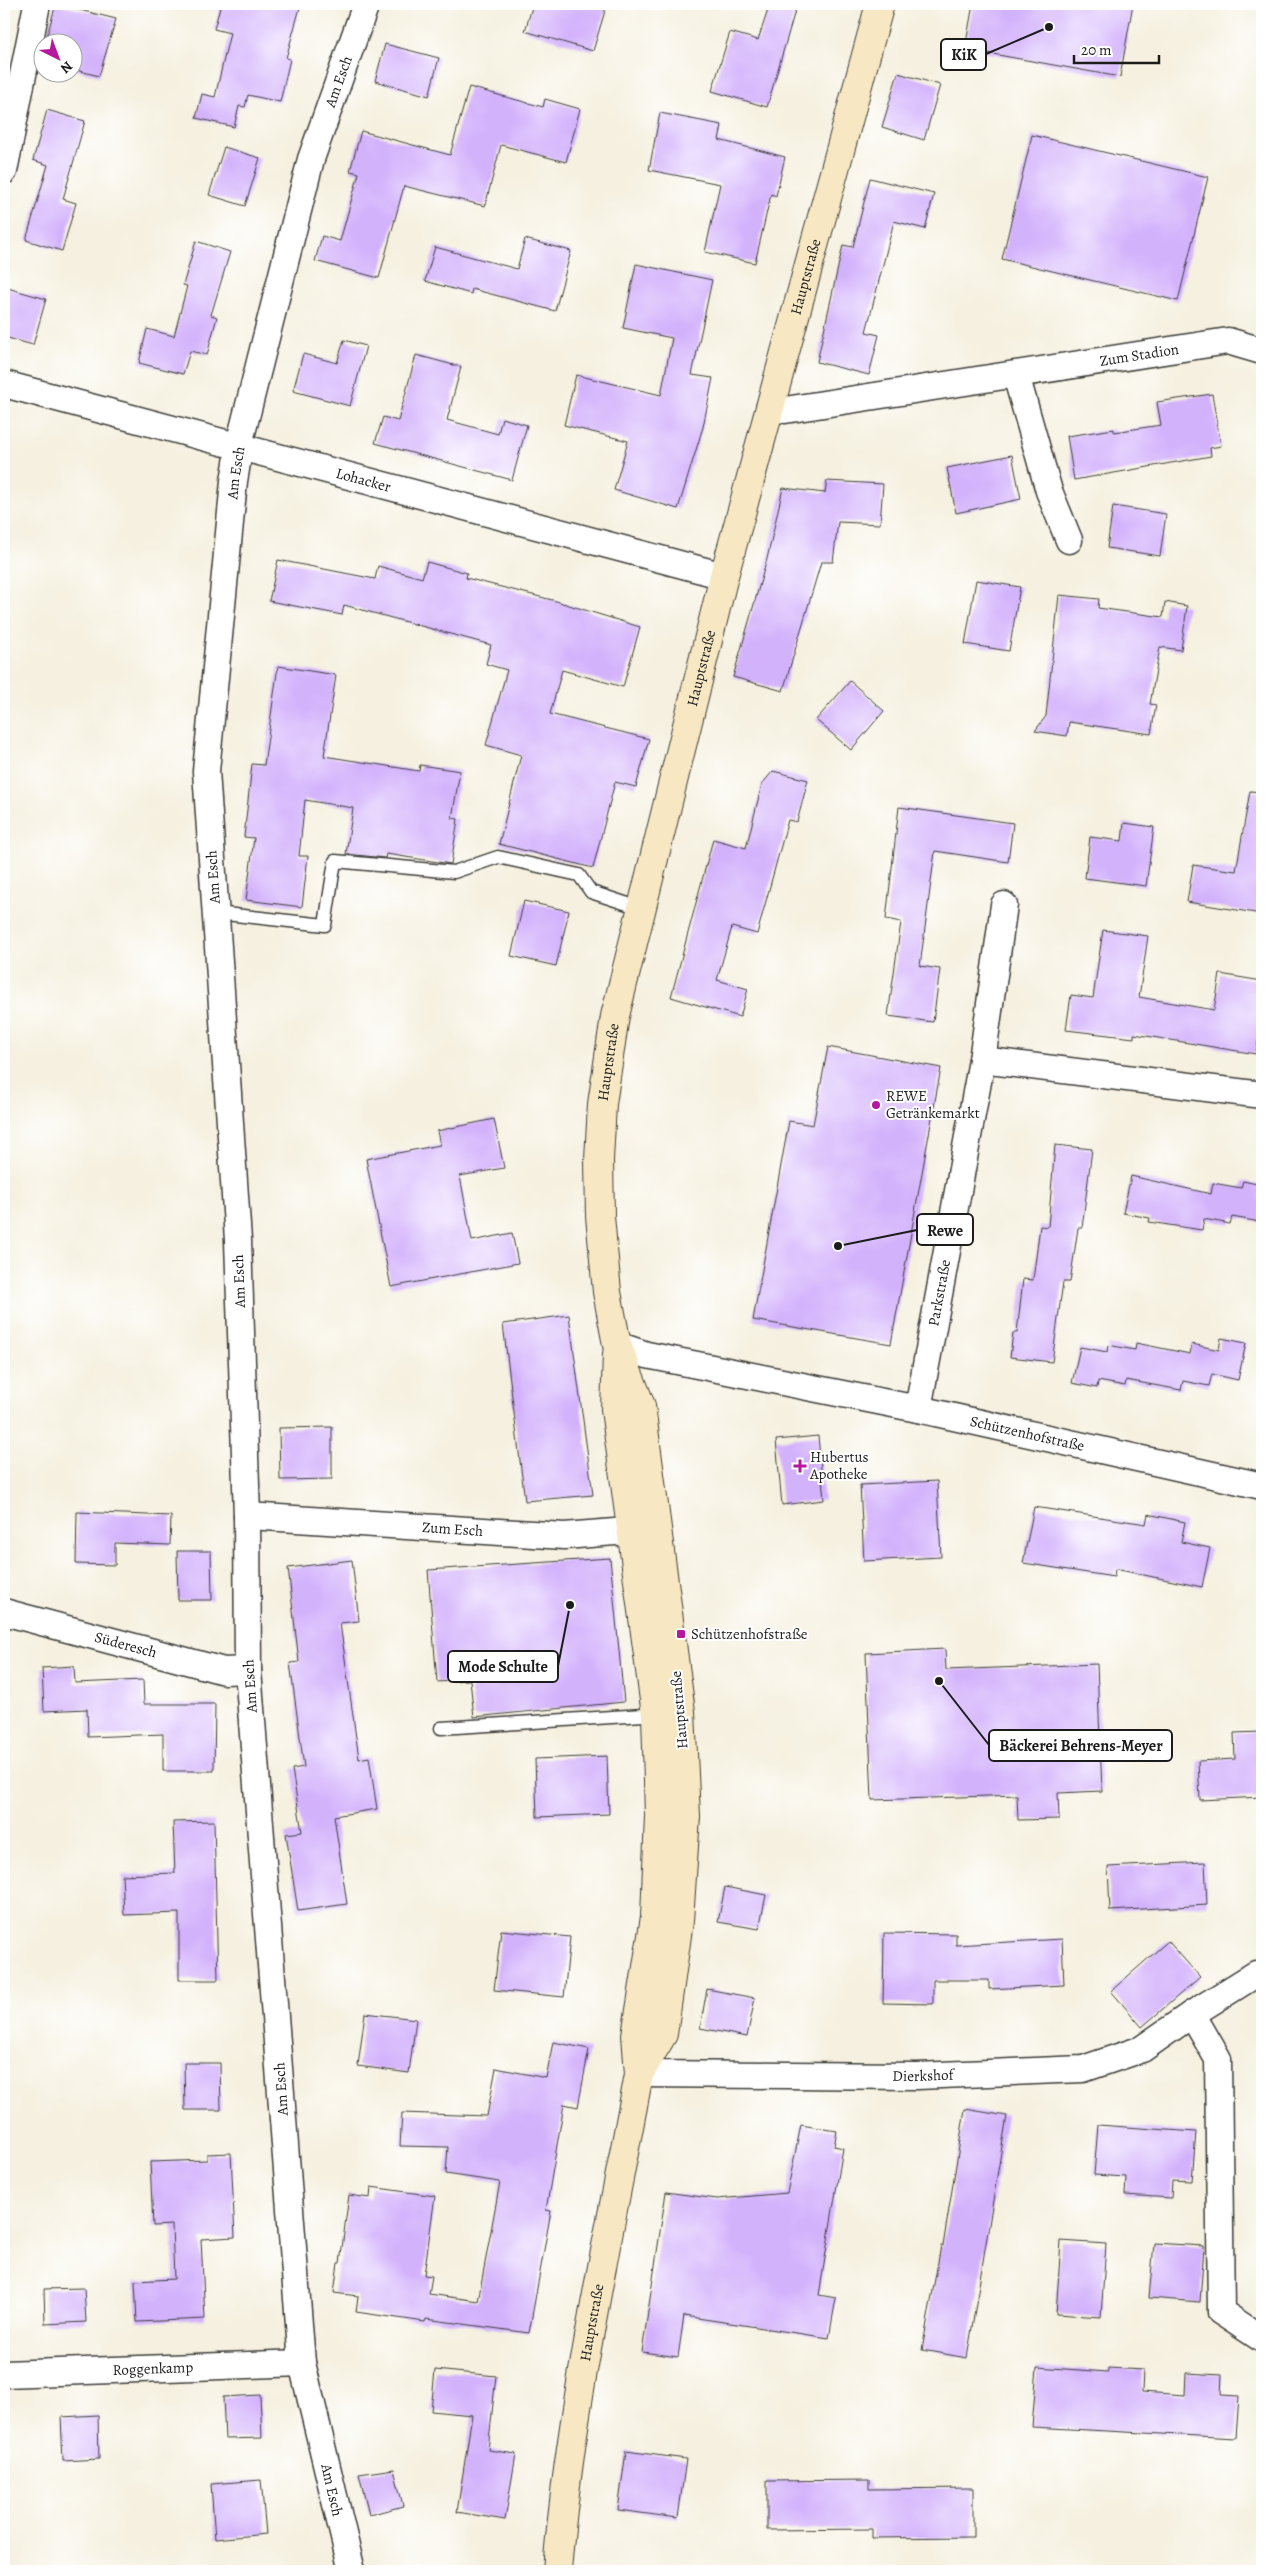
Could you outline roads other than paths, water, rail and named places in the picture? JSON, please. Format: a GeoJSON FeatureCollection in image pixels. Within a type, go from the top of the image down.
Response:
{"type":"FeatureCollection","features":[{"type":"Feature","properties":{"kind":"main road","name":"Hauptstraße"},"geometry":{"type":"LineString","coordinates":[[557,2571],[560,2537],[582,2383],[639,2074],[636,2035],[655,1917],[659,1815],[669,1713],[644,1530],[614,1409],[618,1345],[607,1292],[600,1216],[601,1114],[615,1016],[640,908],[724,576],[880,4]]}},
{"type":"Feature","properties":{"kind":"street"},"geometry":{"type":"LineString","coordinates":[[4,171],[37,4]]}},
{"type":"Feature","properties":{"kind":"street","name":"Am Esch"},"geometry":{"type":"LineString","coordinates":[[352,2571],[302,2363],[248,1670],[247,1516],[238,1240],[206,771],[239,447],[311,159],[366,4]]}},
{"type":"Feature","properties":{"kind":"street","name":"Zum Stadion"},"geometry":{"type":"LineString","coordinates":[[770,406],[785,410],[1228,341],[1259,346]]}},
{"type":"Feature","properties":{"kind":"street"},"geometry":{"type":"LineString","coordinates":[[1016,375],[1049,491],[1069,540]]}},
{"type":"Feature","properties":{"kind":"street","name":"Lohacker"},"geometry":{"type":"LineString","coordinates":[[4,384],[724,576]]}},
{"type":"Feature","properties":{"kind":"street","name":"Parkstraße"},"geometry":{"type":"LineString","coordinates":[[918,1408],[982,1060],[1004,905]]}},
{"type":"Feature","properties":{"kind":"street"},"geometry":{"type":"LineString","coordinates":[[982,1060],[1262,1095]]}},
{"type":"Feature","properties":{"kind":"street","name":"Schützenhofstraße"},"geometry":{"type":"LineString","coordinates":[[618,1345],[647,1354],[918,1408],[1262,1486]]}},
{"type":"Feature","properties":{"kind":"street","name":"Zum Esch"},"geometry":{"type":"LineString","coordinates":[[247,1516],[564,1536],[644,1530]]}},
{"type":"Feature","properties":{"kind":"street","name":"Süderesch"},"geometry":{"type":"LineString","coordinates":[[4,1612],[224,1671],[248,1670]]}},
{"type":"Feature","properties":{"kind":"street","name":"Dierkshof"},"geometry":{"type":"LineString","coordinates":[[639,2074],[917,2076],[1083,2069],[1142,2049],[1192,2014],[1256,1974],[1262,1974]]}},
{"type":"Feature","properties":{"kind":"street"},"geometry":{"type":"LineString","coordinates":[[1192,2014],[1218,2059],[1221,2312],[1262,2339]]}},
{"type":"Feature","properties":{"kind":"street","name":"Roggenkamp"},"geometry":{"type":"LineString","coordinates":[[4,2374],[302,2363]]}},
{"type":"Feature","properties":{"kind":"lane"},"geometry":{"type":"LineString","coordinates":[[216,913],[325,925],[335,861],[454,872],[498,857],[579,875],[591,892],[640,908]]}},
{"type":"Feature","properties":{"kind":"lane"},"geometry":{"type":"LineString","coordinates":[[441,1728],[669,1713]]}},
{"type":"Feature","properties":{"kind":"place","name":"KiK"},"geometry":{"type":"Point","coordinates":[1049,27]}},
{"type":"Feature","properties":{"kind":"place","name":"REWE Getränkemarkt"},"geometry":{"type":"Point","coordinates":[876,1105]}},
{"type":"Feature","properties":{"kind":"place","name":"Rewe"},"geometry":{"type":"Point","coordinates":[838,1246]}},
{"type":"Feature","properties":{"kind":"place","name":"Hubertus Apotheke"},"geometry":{"type":"Point","coordinates":[800,1466]}},
{"type":"Feature","properties":{"kind":"place","name":"Mode Schulte"},"geometry":{"type":"Point","coordinates":[570,1605]}},
{"type":"Feature","properties":{"kind":"place","name":"Schützenhofstraße"},"geometry":{"type":"Point","coordinates":[681,1634]}},
{"type":"Feature","properties":{"kind":"place","name":"Bäckerei Behrens-Meyer"},"geometry":{"type":"Point","coordinates":[939,1681]}}]}
